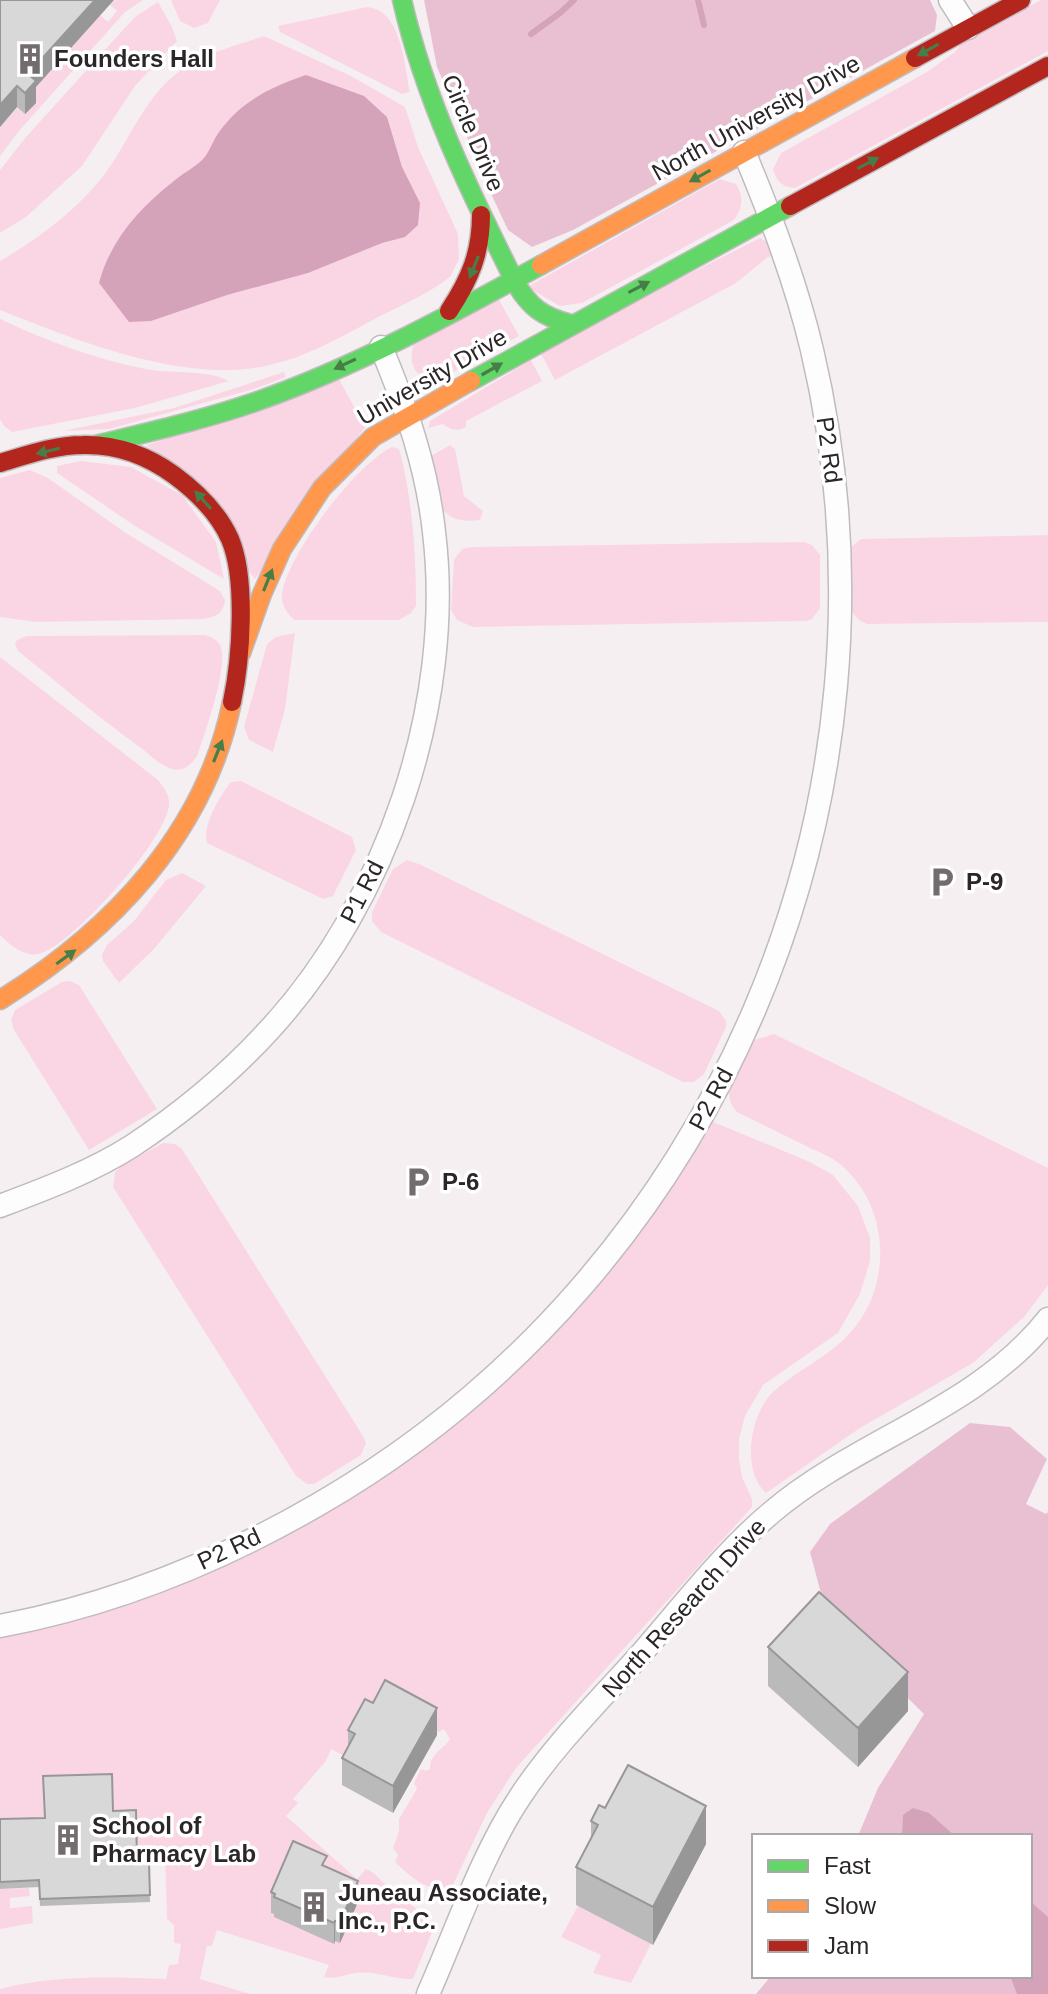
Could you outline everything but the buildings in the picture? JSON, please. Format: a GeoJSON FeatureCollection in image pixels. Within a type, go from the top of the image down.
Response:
{"type":"FeatureCollection","features":[{"type":"Feature","properties":{"kind":"main road","name":"Circle Drive"},"geometry":{"type":"LineString","coordinates":[[402,0],[410,38],[449,149],[481,215],[528,304],[545,317],[571,324]]}},
{"type":"Feature","properties":{"kind":"main road","name":"North University Drive"},"geometry":{"type":"LineString","coordinates":[[515,279],[1021,0]]}},
{"type":"Feature","properties":{"kind":"main road"},"geometry":{"type":"LineString","coordinates":[[571,324],[1048,66]]}},
{"type":"Feature","properties":{"kind":"main road"},"geometry":{"type":"LineString","coordinates":[[448,313],[476,268],[482,243],[481,215]]}},
{"type":"Feature","properties":{"kind":"main road","name":"University Drive"},"geometry":{"type":"LineString","coordinates":[[0,463],[76,445],[96,445],[183,424],[255,402],[325,374],[515,279]]}},
{"type":"Feature","properties":{"kind":"main road","name":"University Drive"},"geometry":{"type":"LineString","coordinates":[[0,1000],[64,959],[102,926],[129,899],[170,846],[206,782],[227,729],[241,653],[276,562],[312,500],[363,445],[571,324]]}},
{"type":"Feature","properties":{"kind":"main road","name":"University Drive"},"geometry":{"type":"LineString","coordinates":[[96,445],[141,456],[168,470],[193,489],[214,512],[230,538],[235,563],[240,597],[241,653]]}},
{"type":"Feature","properties":{"kind":"street"},"geometry":{"type":"LineString","coordinates":[[950,0],[968,28]]}},
{"type":"Feature","properties":{"kind":"street","name":"P2 Rd"},"geometry":{"type":"LineString","coordinates":[[0,1626],[107,1598],[226,1552],[288,1522],[405,1449],[473,1397],[576,1294],[644,1210],[715,1095],[751,1021],[782,945],[802,879],[827,758],[839,635],[838,525],[813,354],[798,295],[771,215],[744,152]]}},
{"type":"Feature","properties":{"kind":"street","name":"P1 Rd"},"geometry":{"type":"LineString","coordinates":[[0,1206],[76,1176],[130,1147],[228,1072],[271,1029],[335,944],[390,834],[421,734],[433,674],[437,613],[435,533],[422,462],[409,416],[381,347]]}},
{"type":"Feature","properties":{"kind":"street","name":"North Research Drive"},"geometry":{"type":"LineString","coordinates":[[428,1994],[498,1834],[520,1797],[548,1759],[703,1584],[772,1512],[828,1472],[976,1385],[1026,1346],[1048,1319]]}},
{"type":"Feature","properties":{"kind":"shaded area"},"geometry":{"type":"Polygon","coordinates":[[[115,0],[143,0],[125,12],[0,156],[0,127],[100,15],[108,22],[117,11],[110,5],[115,0]]]}},
{"type":"Feature","properties":{"kind":"shaded area"},"geometry":{"type":"Polygon","coordinates":[[[171,0],[220,0],[208,23],[194,28],[180,21],[171,0]]]}},
{"type":"Feature","properties":{"kind":"shaded area"},"geometry":{"type":"Polygon","coordinates":[[[424,0],[930,0],[937,15],[935,31],[573,230],[532,247],[508,230],[493,198],[437,67],[424,0]]]}},
{"type":"Feature","properties":{"kind":"shaded area"},"geometry":{"type":"Polygon","coordinates":[[[1041,0],[1048,0],[1048,51],[795,188],[778,180],[773,169],[781,153],[927,72],[955,52],[963,42],[1041,0]]]}},
{"type":"Feature","properties":{"kind":"shaded area"},"geometry":{"type":"Polygon","coordinates":[[[158,2],[177,41],[135,86],[82,166],[26,217],[0,233],[0,170],[136,16],[158,2]]]}},
{"type":"Feature","properties":{"kind":"shaded area"},"geometry":{"type":"Polygon","coordinates":[[[367,7],[379,10],[394,28],[403,54],[410,92],[402,94],[280,32],[278,26],[367,7]]]}},
{"type":"Feature","properties":{"kind":"shaded area"},"geometry":{"type":"Polygon","coordinates":[[[264,36],[351,76],[405,107],[418,147],[458,234],[459,259],[450,277],[422,295],[309,352],[283,362],[237,370],[168,365],[133,357],[0,310],[0,261],[46,231],[88,194],[111,165],[161,88],[193,62],[264,36]]]}},
{"type":"Feature","properties":{"kind":"shaded area"},"geometry":{"type":"Polygon","coordinates":[[[306,75],[364,96],[387,117],[402,167],[420,203],[418,225],[405,237],[308,273],[227,295],[151,321],[129,322],[99,283],[118,239],[161,191],[204,158],[219,132],[237,112],[269,90],[306,75]]]}},
{"type":"Feature","properties":{"kind":"shaded area"},"geometry":{"type":"Polygon","coordinates":[[[720,179],[736,184],[740,194],[741,207],[734,220],[582,303],[560,306],[527,287],[720,179]]]}},
{"type":"Feature","properties":{"kind":"shaded area"},"geometry":{"type":"Polygon","coordinates":[[[760,238],[767,242],[773,256],[736,283],[555,380],[539,350],[760,238]]]}},
{"type":"Feature","properties":{"kind":"shaded area"},"geometry":{"type":"Polygon","coordinates":[[[497,296],[519,336],[442,378],[426,378],[416,371],[412,359],[414,344],[497,296]]]}},
{"type":"Feature","properties":{"kind":"shaded area"},"geometry":{"type":"Polygon","coordinates":[[[0,319],[89,355],[127,365],[199,373],[229,381],[135,408],[12,432],[0,419],[0,319]]]}},
{"type":"Feature","properties":{"kind":"shaded area"},"geometry":{"type":"Polygon","coordinates":[[[531,360],[542,381],[466,421],[463,429],[454,430],[443,424],[428,428],[430,421],[531,360]]]}},
{"type":"Feature","properties":{"kind":"shaded area"},"geometry":{"type":"Polygon","coordinates":[[[284,372],[286,377],[254,389],[109,429],[63,431],[174,408],[284,372]]]}},
{"type":"Feature","properties":{"kind":"shaded area"},"geometry":{"type":"Polygon","coordinates":[[[339,379],[365,427],[255,579],[147,445],[339,379]]]}},
{"type":"Feature","properties":{"kind":"shaded area"},"geometry":{"type":"Polygon","coordinates":[[[450,445],[455,449],[464,496],[483,511],[480,520],[453,518],[445,512],[436,494],[431,456],[450,445]]]}},
{"type":"Feature","properties":{"kind":"shaded area"},"geometry":{"type":"Polygon","coordinates":[[[392,447],[399,449],[411,512],[416,606],[399,620],[295,620],[285,609],[282,594],[296,557],[343,490],[377,456],[392,447]]]}},
{"type":"Feature","properties":{"kind":"shaded area"},"geometry":{"type":"Polygon","coordinates":[[[81,461],[131,467],[182,495],[216,542],[224,579],[135,526],[57,473],[57,466],[81,461]]]}},
{"type":"Feature","properties":{"kind":"shaded area"},"geometry":{"type":"Polygon","coordinates":[[[30,470],[48,478],[126,533],[220,591],[225,600],[221,611],[204,619],[36,622],[0,617],[0,478],[30,470]]]}},
{"type":"Feature","properties":{"kind":"shaded area"},"geometry":{"type":"Polygon","coordinates":[[[1048,535],[1048,622],[867,624],[858,619],[849,604],[848,554],[861,539],[1048,535]]]}},
{"type":"Feature","properties":{"kind":"shaded area"},"geometry":{"type":"Polygon","coordinates":[[[804,542],[812,545],[820,555],[820,608],[812,619],[806,621],[473,627],[457,620],[451,610],[454,560],[462,549],[472,547],[804,542]]]}},
{"type":"Feature","properties":{"kind":"shaded area"},"geometry":{"type":"Polygon","coordinates":[[[295,633],[285,709],[273,752],[249,740],[244,727],[267,644],[276,637],[295,633]]]}},
{"type":"Feature","properties":{"kind":"shaded area"},"geometry":{"type":"Polygon","coordinates":[[[205,635],[220,645],[222,667],[197,756],[180,770],[168,768],[156,760],[94,713],[18,651],[15,645],[17,640],[27,636],[205,635]]]}},
{"type":"Feature","properties":{"kind":"shaded area"},"geometry":{"type":"Polygon","coordinates":[[[0,657],[158,780],[169,799],[166,818],[154,839],[116,888],[72,933],[38,954],[22,952],[0,935],[0,657]]]}},
{"type":"Feature","properties":{"kind":"shaded area"},"geometry":{"type":"Polygon","coordinates":[[[241,781],[352,837],[356,850],[333,896],[323,899],[207,843],[209,819],[217,803],[231,782],[241,781]]]}},
{"type":"Feature","properties":{"kind":"shaded area"},"geometry":{"type":"Polygon","coordinates":[[[407,860],[719,1011],[726,1021],[726,1027],[704,1074],[694,1082],[683,1082],[381,932],[372,921],[372,912],[393,869],[407,860]]]}},
{"type":"Feature","properties":{"kind":"shaded area"},"geometry":{"type":"Polygon","coordinates":[[[182,873],[206,886],[154,949],[119,983],[103,961],[102,955],[107,945],[134,921],[166,880],[182,873]]]}},
{"type":"Feature","properties":{"kind":"shaded area"},"geometry":{"type":"Polygon","coordinates":[[[62,982],[79,985],[157,1109],[89,1150],[14,1030],[11,1020],[15,1010],[62,982]]]}},
{"type":"Feature","properties":{"kind":"shaded area"},"geometry":{"type":"Polygon","coordinates":[[[774,1034],[1048,1168],[1048,1285],[1025,1316],[973,1363],[860,1428],[766,1493],[753,1471],[751,1457],[758,1415],[772,1393],[833,1349],[858,1323],[878,1278],[880,1253],[878,1228],[870,1205],[858,1183],[840,1164],[737,1112],[731,1104],[732,1076],[751,1041],[774,1034]]]}},
{"type":"Feature","properties":{"kind":"shaded area"},"geometry":{"type":"Polygon","coordinates":[[[711,1121],[810,1162],[833,1175],[858,1206],[870,1238],[870,1261],[860,1294],[838,1333],[763,1385],[745,1416],[739,1439],[739,1459],[752,1507],[516,1768],[487,1813],[450,1891],[426,1886],[413,1878],[395,1862],[398,1855],[393,1848],[399,1831],[399,1819],[417,1789],[414,1783],[421,1769],[430,1769],[434,1755],[450,1739],[444,1729],[439,1732],[427,1726],[348,1758],[331,1749],[326,1761],[293,1799],[298,1803],[286,1816],[357,1879],[366,1869],[372,1872],[434,1927],[413,1979],[363,1972],[324,1977],[329,1965],[217,1930],[212,1946],[207,1946],[200,1979],[250,1994],[0,1994],[0,1989],[62,1979],[166,1979],[169,1965],[178,1964],[181,1944],[174,1943],[174,1925],[167,1919],[165,1855],[45,1829],[0,1826],[0,1635],[113,1609],[233,1562],[364,1489],[474,1408],[572,1313],[661,1201],[711,1121]]]}},
{"type":"Feature","properties":{"kind":"shaded area"},"geometry":{"type":"Polygon","coordinates":[[[163,1143],[175,1144],[182,1149],[363,1436],[366,1443],[361,1455],[314,1484],[307,1484],[296,1476],[113,1187],[115,1173],[120,1167],[163,1143]]]}},
{"type":"Feature","properties":{"kind":"shaded area"},"geometry":{"type":"Polygon","coordinates":[[[970,1423],[1010,1427],[1047,1459],[1026,1504],[1046,1514],[1048,1512],[1048,1994],[756,1994],[769,1978],[1032,1978],[1032,1834],[859,1834],[878,1788],[924,1714],[828,1620],[810,1552],[830,1524],[970,1423]]]}},
{"type":"Feature","properties":{"kind":"shaded area"},"geometry":{"type":"Polygon","coordinates":[[[913,1808],[929,1813],[953,1834],[902,1834],[903,1815],[913,1808]]]}},
{"type":"Feature","properties":{"kind":"shaded area"},"geometry":{"type":"Polygon","coordinates":[[[29,1888],[30,1896],[10,1898],[10,1908],[32,1906],[33,1923],[0,1929],[0,1889],[29,1888]]]}},
{"type":"Feature","properties":{"kind":"shaded area"},"geometry":{"type":"Polygon","coordinates":[[[1032,1903],[1048,1917],[1048,1994],[1017,1994],[1011,1978],[1032,1978],[1032,1903]]]}},
{"type":"Feature","properties":{"kind":"shaded area"},"geometry":{"type":"Polygon","coordinates":[[[578,1906],[651,1944],[631,1983],[593,1973],[601,1955],[561,1937],[578,1906]]]}},
{"type":"Feature","properties":{"kind":"waterway"},"geometry":{"type":"LineString","coordinates":[[531,34],[574,0]]}},
{"type":"Feature","properties":{"kind":"waterway"},"geometry":{"type":"LineString","coordinates":[[698,0],[704,25]]}},
{"type":"Feature","properties":{"kind":"traffic: fast"},"geometry":{"type":"LineString","coordinates":[[402,0],[436,109],[465,179],[515,282],[538,310],[571,324]]}},
{"type":"Feature","properties":{"kind":"traffic: fast"},"geometry":{"type":"LineString","coordinates":[[471,381],[790,206]]}},
{"type":"Feature","properties":{"kind":"traffic: fast"},"geometry":{"type":"LineString","coordinates":[[96,445],[216,414],[292,388],[401,340],[541,265]]}},
{"type":"Feature","properties":{"kind":"traffic: slow"},"geometry":{"type":"LineString","coordinates":[[541,265],[915,58]]}},
{"type":"Feature","properties":{"kind":"traffic: slow"},"geometry":{"type":"LineString","coordinates":[[241,653],[282,549],[322,488],[373,437],[471,381]]}},
{"type":"Feature","properties":{"kind":"traffic: slow"},"geometry":{"type":"LineString","coordinates":[[0,1000],[79,943],[148,875],[200,795],[219,750],[232,702]]}},
{"type":"Feature","properties":{"kind":"traffic: jam"},"geometry":{"type":"LineString","coordinates":[[915,58],[1021,0]]}},
{"type":"Feature","properties":{"kind":"traffic: jam"},"geometry":{"type":"LineString","coordinates":[[790,206],[1048,66]]}},
{"type":"Feature","properties":{"kind":"traffic: jam"},"geometry":{"type":"LineString","coordinates":[[449,311],[473,265],[481,215]]}},
{"type":"Feature","properties":{"kind":"traffic: jam"},"geometry":{"type":"LineString","coordinates":[[0,463],[62,447],[107,447],[131,452],[164,468],[206,503],[230,539],[239,575],[240,643],[232,702]]}},
{"type":"Feature","properties":{"kind":"place","name":"Founders Hall"},"geometry":{"type":"Point","coordinates":[30,59]}},
{"type":"Feature","properties":{"kind":"place","name":"P-9"},"geometry":{"type":"Point","coordinates":[942,882]}},
{"type":"Feature","properties":{"kind":"place","name":"P-6"},"geometry":{"type":"Point","coordinates":[418,1182]}},
{"type":"Feature","properties":{"kind":"place","name":"School of Pharmacy Lab"},"geometry":{"type":"Point","coordinates":[68,1840]}},
{"type":"Feature","properties":{"kind":"place","name":"Juneau Associate, Inc., P.C."},"geometry":{"type":"Point","coordinates":[314,1907]}}]}
